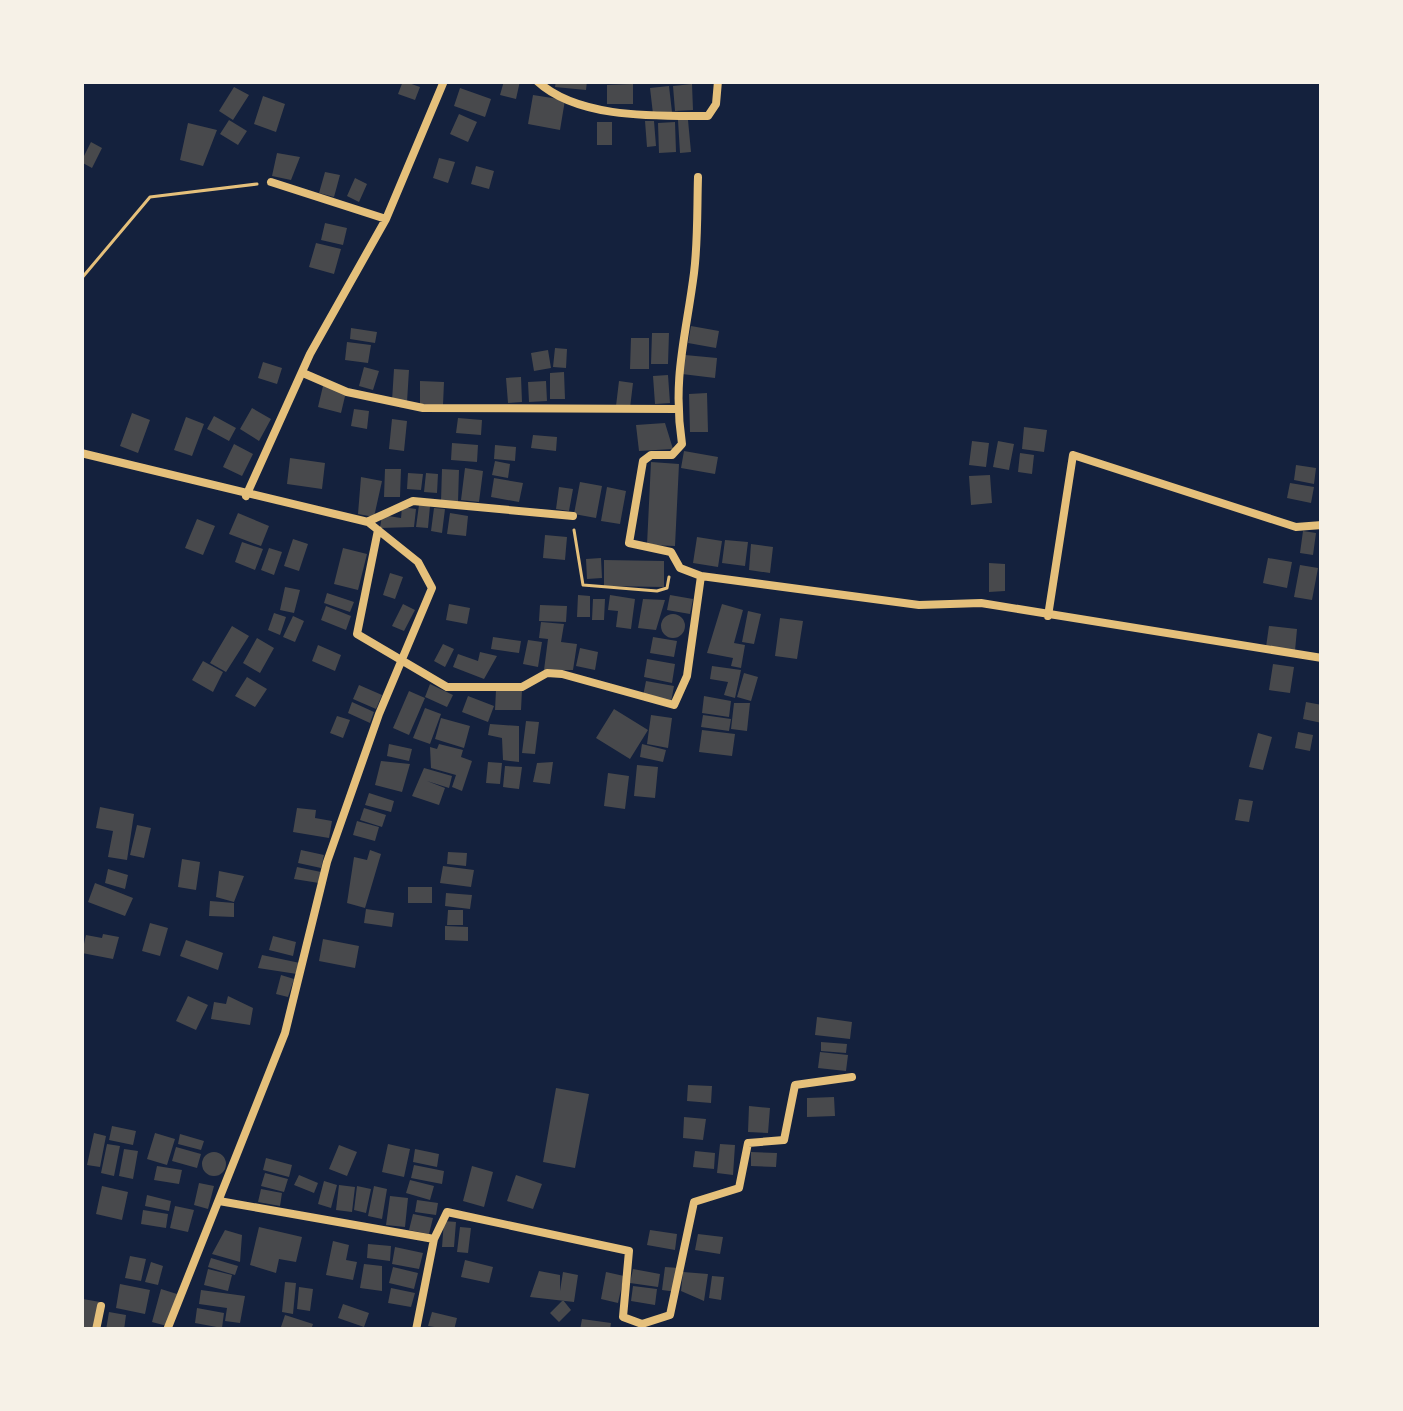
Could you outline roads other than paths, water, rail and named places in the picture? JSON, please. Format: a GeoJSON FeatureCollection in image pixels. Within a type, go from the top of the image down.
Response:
{"type":"FeatureCollection","features":[{"type":"Feature","properties":{"kind":"street"},"geometry":{"type":"LineString","coordinates":[[246,496],[303,373],[386,219],[444,81]]}},
{"type":"Feature","properties":{"kind":"street"},"geometry":{"type":"LineString","coordinates":[[537,81],[593,106],[645,116],[708,116],[716,104],[718,81]]}},
{"type":"Feature","properties":{"kind":"street"},"geometry":{"type":"LineString","coordinates":[[698,176],[694,274],[680,334],[679,452],[651,455],[643,461],[628,540],[671,552],[680,568],[700,575],[919,605],[981,603],[1322,658]]}},
{"type":"Feature","properties":{"kind":"street"},"geometry":{"type":"LineString","coordinates":[[271,182],[386,219]]}},
{"type":"Feature","properties":{"kind":"street"},"geometry":{"type":"LineString","coordinates":[[303,373],[347,392],[423,408],[676,409]]}},
{"type":"Feature","properties":{"kind":"street"},"geometry":{"type":"LineString","coordinates":[[81,453],[368,522],[418,562],[432,588],[379,714],[327,862],[285,1034],[249,1112],[219,1201],[166,1330]]}},
{"type":"Feature","properties":{"kind":"street"},"geometry":{"type":"LineString","coordinates":[[1048,616],[1073,455],[1296,527],[1322,525]]}},
{"type":"Feature","properties":{"kind":"street"},"geometry":{"type":"LineString","coordinates":[[368,522],[413,501],[573,516]]}},
{"type":"Feature","properties":{"kind":"street"},"geometry":{"type":"LineString","coordinates":[[378,530],[357,634],[447,687],[522,687],[547,674],[562,674],[674,705],[687,676],[700,575]]}},
{"type":"Feature","properties":{"kind":"street"},"geometry":{"type":"LineString","coordinates":[[416,1330],[434,1239],[447,1212],[629,1251],[623,1317],[641,1324],[670,1315],[698,1196],[730,1195],[739,1188],[748,1143],[784,1140],[795,1085],[852,1076]]}},
{"type":"Feature","properties":{"kind":"street"},"geometry":{"type":"LineString","coordinates":[[219,1201],[434,1239]]}},
{"type":"Feature","properties":{"kind":"street"},"geometry":{"type":"LineString","coordinates":[[97,1330],[101,1306]]}}]}
